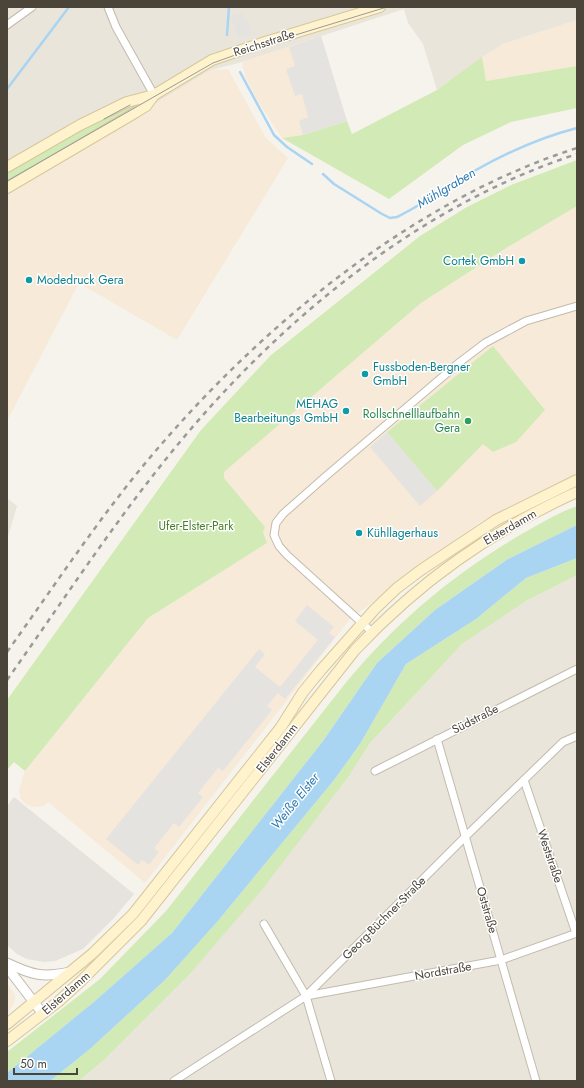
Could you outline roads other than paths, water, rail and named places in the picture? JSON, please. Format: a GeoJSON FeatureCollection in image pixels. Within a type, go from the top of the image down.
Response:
{"type":"FeatureCollection","features":[{"type":"Feature","properties":{"kind":"main road","name":"Reichsstraße"},"geometry":{"type":"LineString","coordinates":[[7,167],[80,125],[127,102],[154,95],[212,60],[379,8]]}},
{"type":"Feature","properties":{"kind":"main road","name":"Reichsstraße"},"geometry":{"type":"LineString","coordinates":[[7,188],[146,106],[154,95]]}},
{"type":"Feature","properties":{"kind":"main road","name":"Elsterdamm"},"geometry":{"type":"LineString","coordinates":[[7,1024],[34,1003],[119,928],[149,894],[281,727],[303,692],[361,622],[397,588],[496,520],[577,480]]}},
{"type":"Feature","properties":{"kind":"main road","name":"Elsterdamm"},"geometry":{"type":"LineString","coordinates":[[7,1040],[43,1014],[82,980],[141,921],[190,862],[350,656],[372,632],[408,598],[472,549],[541,508],[577,492]]}},
{"type":"Feature","properties":{"kind":"street"},"geometry":{"type":"LineString","coordinates":[[7,26],[32,7]]}},
{"type":"Feature","properties":{"kind":"street"},"geometry":{"type":"LineString","coordinates":[[108,7],[116,27],[154,95]]}},
{"type":"Feature","properties":{"kind":"street"},"geometry":{"type":"LineString","coordinates":[[372,632],[279,546],[274,535],[276,523],[283,514],[326,476],[460,362],[485,343],[526,321],[577,306]]}},
{"type":"Feature","properties":{"kind":"street","name":"Südstraße"},"geometry":{"type":"LineString","coordinates":[[374,771],[577,669]]}},
{"type":"Feature","properties":{"kind":"street","name":"Georg-Büchner-Straße"},"geometry":{"type":"LineString","coordinates":[[174,1081],[306,996],[466,836],[563,742],[577,736]]}},
{"type":"Feature","properties":{"kind":"street","name":"Oststraße"},"geometry":{"type":"LineString","coordinates":[[437,739],[536,1081]]}},
{"type":"Feature","properties":{"kind":"street","name":"Weststraße"},"geometry":{"type":"LineString","coordinates":[[524,780],[577,933]]}},
{"type":"Feature","properties":{"kind":"street"},"geometry":{"type":"LineString","coordinates":[[264,924],[306,996],[331,1081]]}},
{"type":"Feature","properties":{"kind":"street","name":"Nordstraße"},"geometry":{"type":"LineString","coordinates":[[306,996],[501,960],[577,933]]}},
{"type":"Feature","properties":{"kind":"street"},"geometry":{"type":"LineString","coordinates":[[7,963],[24,971],[42,976],[70,972]]}},
{"type":"Feature","properties":{"kind":"street"},"geometry":{"type":"LineString","coordinates":[[7,967],[43,1014]]}},
{"type":"Feature","properties":{"kind":"water","name":"Weiße Elster"},"geometry":{"type":"Polygon","coordinates":[[[577,525],[577,558],[526,578],[476,619],[406,664],[360,744],[334,780],[217,922],[165,980],[90,1049],[50,1081],[7,1081],[7,1073],[95,1001],[172,933],[323,741],[377,663],[435,610],[508,559],[577,525]]]}},
{"type":"Feature","properties":{"kind":"waterway","name":"Mühlgraben"},"geometry":{"type":"LineString","coordinates":[[7,89],[69,7]]}},
{"type":"Feature","properties":{"kind":"waterway","name":"Mühlgraben"},"geometry":{"type":"LineString","coordinates":[[227,35],[229,7]]}},
{"type":"Feature","properties":{"kind":"waterway","name":"Mühlgraben"},"geometry":{"type":"LineString","coordinates":[[240,72],[274,135],[287,147],[312,164]]}},
{"type":"Feature","properties":{"kind":"waterway","name":"Mühlgraben"},"geometry":{"type":"LineString","coordinates":[[323,174],[334,184],[382,214],[390,218],[397,217],[500,157],[538,140],[577,128]]}},
{"type":"Feature","properties":{"kind":"tram line"},"geometry":{"type":"LineString","coordinates":[[7,181],[213,63],[266,44],[387,7]]}},
{"type":"Feature","properties":{"kind":"tram line"},"geometry":{"type":"LineString","coordinates":[[104,119],[130,105]]}},
{"type":"Feature","properties":{"kind":"railway"},"geometry":{"type":"LineString","coordinates":[[7,652],[87,539],[138,472],[182,421],[230,372],[281,324],[335,279],[393,238],[452,202],[514,172],[577,148]]}},
{"type":"Feature","properties":{"kind":"railway"},"geometry":{"type":"LineString","coordinates":[[7,680],[102,544],[162,464],[204,414],[249,366],[297,321],[348,279],[401,240],[458,206],[516,177],[577,154]]}},
{"type":"Feature","properties":{"kind":"place","name":"Cortek GmbH"},"geometry":{"type":"Point","coordinates":[522,261]}},
{"type":"Feature","properties":{"kind":"place","name":"Modedruck Gera"},"geometry":{"type":"Point","coordinates":[29,280]}},
{"type":"Feature","properties":{"kind":"place","name":"Fussboden-Bergner GmbH"},"geometry":{"type":"Point","coordinates":[365,374]}},
{"type":"Feature","properties":{"kind":"place","name":"MEHAG Bearbeitungs GmbH"},"geometry":{"type":"Point","coordinates":[346,411]}},
{"type":"Feature","properties":{"kind":"place","name":"Rollschnelllaufbahn Gera"},"geometry":{"type":"Point","coordinates":[468,421]}},
{"type":"Feature","properties":{"kind":"place","name":"Kühllagerhaus"},"geometry":{"type":"Point","coordinates":[359,533]}},
{"type":"Feature","properties":{"kind":"park label","name":"Ufer-Elster-Park"},"geometry":{"type":"Point","coordinates":[196,526]}}]}
